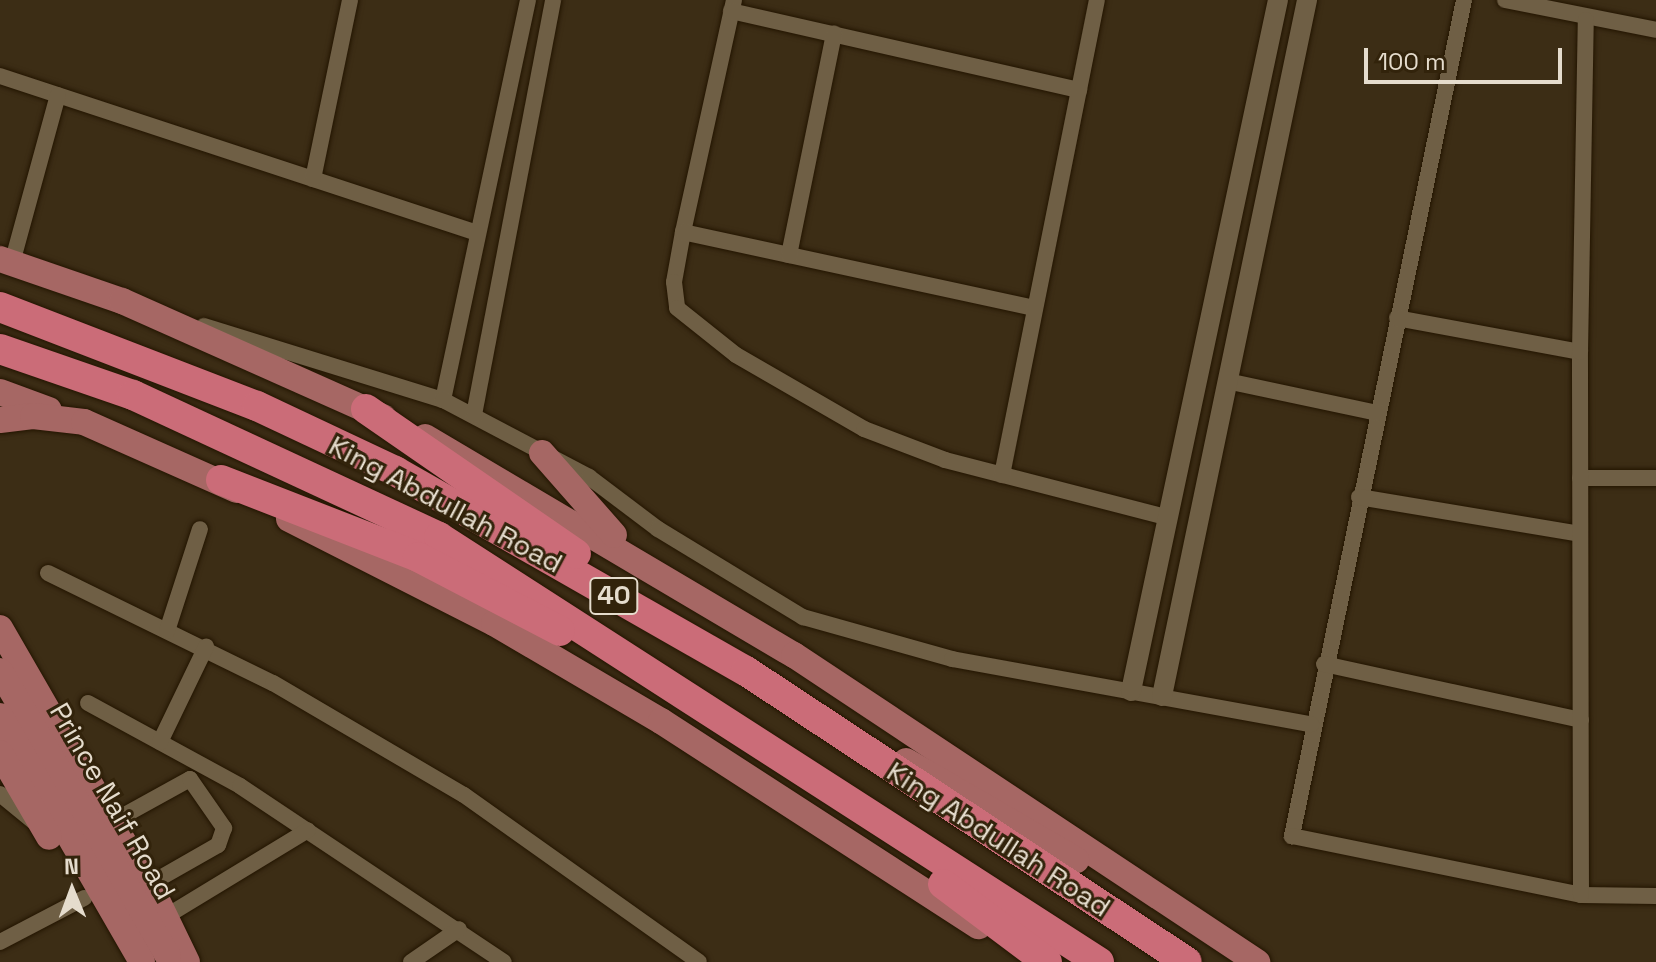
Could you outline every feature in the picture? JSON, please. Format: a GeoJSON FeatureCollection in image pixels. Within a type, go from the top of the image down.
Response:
{"type":"FeatureCollection","features":[{"type":"Feature","properties":{"kind":"highway","name":"King Abdullah Road"},"geometry":{"type":"LineString","coordinates":[[0,307],[257,406],[395,471],[746,671],[1187,962]]}},
{"type":"Feature","properties":{"kind":"highway","name":"King Abdullah Road"},"geometry":{"type":"LineString","coordinates":[[0,349],[133,395],[439,537],[1099,962]]}},
{"type":"Feature","properties":{"kind":"highway"},"geometry":{"type":"LineString","coordinates":[[366,409],[746,671]]}},
{"type":"Feature","properties":{"kind":"highway"},"geometry":{"type":"LineString","coordinates":[[221,480],[418,557],[714,712],[1047,962]]}},
{"type":"Feature","properties":{"kind":"main road"},"geometry":{"type":"LineString","coordinates":[[6,261],[122,301],[448,448],[794,655],[1257,962]]}},
{"type":"Feature","properties":{"kind":"main road"},"geometry":{"type":"LineString","coordinates":[[0,392],[84,422],[221,480],[494,623],[661,721],[1034,962]]}},
{"type":"Feature","properties":{"kind":"main road"},"geometry":{"type":"LineString","coordinates":[[0,420],[33,416],[84,422]]}},
{"type":"Feature","properties":{"kind":"main road"},"geometry":{"type":"LineString","coordinates":[[542,453],[593,517],[652,570]]}},
{"type":"Feature","properties":{"kind":"main road"},"geometry":{"type":"LineString","coordinates":[[0,628],[148,885],[187,962]]}},
{"type":"Feature","properties":{"kind":"main road","name":"Prince Naif Road"},"geometry":{"type":"LineString","coordinates":[[0,671],[172,962]]}},
{"type":"Feature","properties":{"kind":"main road"},"geometry":{"type":"LineString","coordinates":[[746,671],[1248,962]]}},
{"type":"Feature","properties":{"kind":"main road","name":"Prince Naif Road"},"geometry":{"type":"LineString","coordinates":[[0,716],[139,962]]}},
{"type":"Feature","properties":{"kind":"main road"},"geometry":{"type":"LineString","coordinates":[[0,753],[84,898],[139,962]]}},
{"type":"Feature","properties":{"kind":"street"},"geometry":{"type":"LineString","coordinates":[[313,179],[350,0]]}},
{"type":"Feature","properties":{"kind":"street"},"geometry":{"type":"LineString","coordinates":[[443,400],[528,0]]}},
{"type":"Feature","properties":{"kind":"street"},"geometry":{"type":"LineString","coordinates":[[474,415],[553,0]]}},
{"type":"Feature","properties":{"kind":"street"},"geometry":{"type":"LineString","coordinates":[[1002,475],[1097,0]]}},
{"type":"Feature","properties":{"kind":"street"},"geometry":{"type":"LineString","coordinates":[[1131,691],[1278,0]]}},
{"type":"Feature","properties":{"kind":"street"},"geometry":{"type":"LineString","coordinates":[[1162,696],[1307,0]]}},
{"type":"Feature","properties":{"kind":"street"},"geometry":{"type":"LineString","coordinates":[[1464,0],[1311,724],[1292,836],[1581,895],[1656,896]]}},
{"type":"Feature","properties":{"kind":"street"},"geometry":{"type":"LineString","coordinates":[[1505,0],[1586,20],[1656,30]]}},
{"type":"Feature","properties":{"kind":"street"},"geometry":{"type":"LineString","coordinates":[[1079,90],[834,34],[732,5],[683,232],[674,282],[677,308],[736,355],[864,429],[1002,475],[1169,518]]}},
{"type":"Feature","properties":{"kind":"street"},"geometry":{"type":"LineString","coordinates":[[1581,895],[1580,352],[1586,20]]}},
{"type":"Feature","properties":{"kind":"street"},"geometry":{"type":"LineString","coordinates":[[789,255],[834,34]]}},
{"type":"Feature","properties":{"kind":"street"},"geometry":{"type":"LineString","coordinates":[[0,76],[477,233]]}},
{"type":"Feature","properties":{"kind":"street"},"geometry":{"type":"LineString","coordinates":[[6,261],[58,95]]}},
{"type":"Feature","properties":{"kind":"street"},"geometry":{"type":"LineString","coordinates":[[683,232],[1034,308]]}},
{"type":"Feature","properties":{"kind":"street"},"geometry":{"type":"LineString","coordinates":[[122,301],[443,400],[589,477],[658,529],[803,617],[952,659],[1311,724]]}},
{"type":"Feature","properties":{"kind":"street"},"geometry":{"type":"LineString","coordinates":[[1397,318],[1580,352]]}},
{"type":"Feature","properties":{"kind":"street"},"geometry":{"type":"LineString","coordinates":[[1227,381],[1377,413]]}},
{"type":"Feature","properties":{"kind":"street"},"geometry":{"type":"LineString","coordinates":[[1580,478],[1656,478]]}},
{"type":"Feature","properties":{"kind":"street"},"geometry":{"type":"LineString","coordinates":[[1359,497],[1580,534]]}},
{"type":"Feature","properties":{"kind":"street"},"geometry":{"type":"LineString","coordinates":[[167,631],[200,529]]}},
{"type":"Feature","properties":{"kind":"street"},"geometry":{"type":"LineString","coordinates":[[48,573],[206,647],[464,795],[681,957],[699,962]]}},
{"type":"Feature","properties":{"kind":"street"},"geometry":{"type":"LineString","coordinates":[[160,742],[206,647]]}},
{"type":"Feature","properties":{"kind":"street"},"geometry":{"type":"LineString","coordinates":[[1324,664],[1581,720]]}},
{"type":"Feature","properties":{"kind":"street"},"geometry":{"type":"LineString","coordinates":[[88,703],[308,830],[504,962]]}},
{"type":"Feature","properties":{"kind":"street"},"geometry":{"type":"LineString","coordinates":[[112,822],[190,779],[224,828],[218,845],[148,885]]}},
{"type":"Feature","properties":{"kind":"street"},"geometry":{"type":"LineString","coordinates":[[0,794],[46,833]]}},
{"type":"Feature","properties":{"kind":"street"},"geometry":{"type":"LineString","coordinates":[[165,917],[308,830]]}},
{"type":"Feature","properties":{"kind":"street"},"geometry":{"type":"LineString","coordinates":[[0,942],[84,898]]}},
{"type":"Feature","properties":{"kind":"street"},"geometry":{"type":"LineString","coordinates":[[411,962],[459,929]]}}]}
